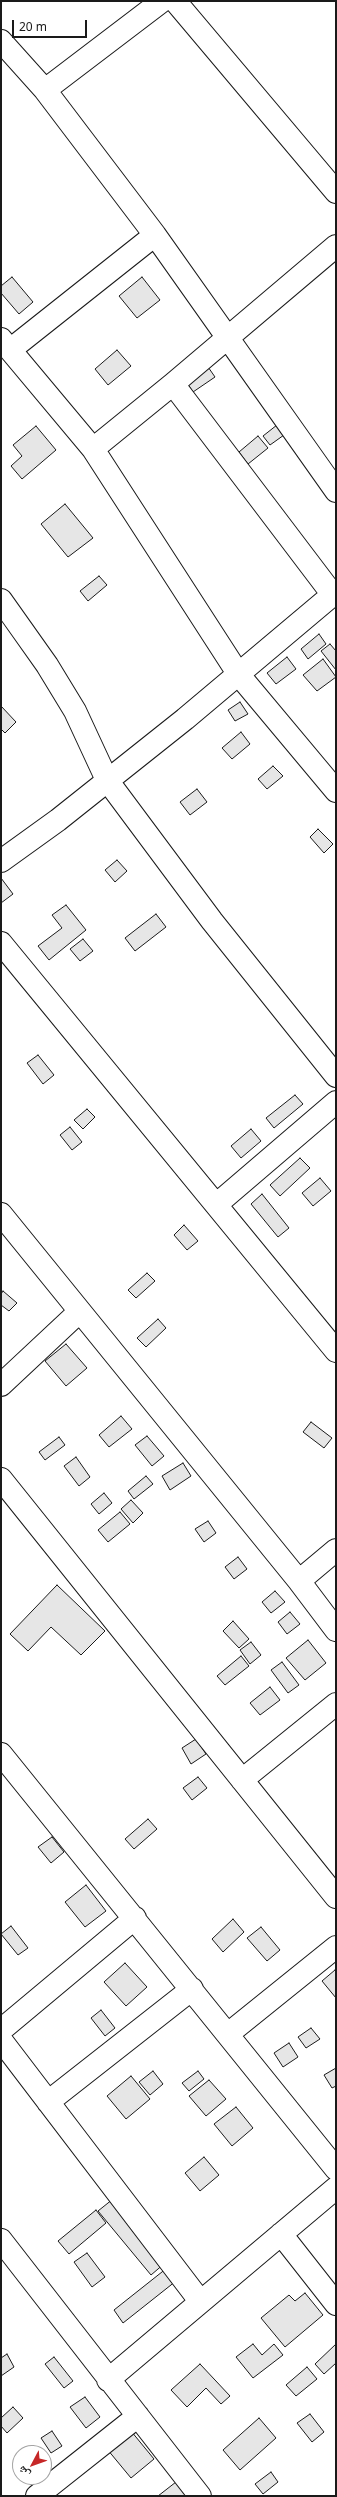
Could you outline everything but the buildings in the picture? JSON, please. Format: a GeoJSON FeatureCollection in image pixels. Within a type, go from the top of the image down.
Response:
{"type":"FeatureCollection","features":[{"type":"Feature","properties":{"kind":"street"},"geometry":{"type":"LineString","coordinates":[[45,90],[162,1]]}},
{"type":"Feature","properties":{"kind":"street"},"geometry":{"type":"LineString","coordinates":[[175,1],[336,192]]}},
{"type":"Feature","properties":{"kind":"street"},"geometry":{"type":"LineString","coordinates":[[1,41],[45,90],[155,235],[336,491]]}},
{"type":"Feature","properties":{"kind":"street"},"geometry":{"type":"LineString","coordinates":[[155,235],[6,344],[93,449],[239,675],[336,791]]}},
{"type":"Feature","properties":{"kind":"street"},"geometry":{"type":"LineString","coordinates":[[93,449],[173,384],[336,246]]}},
{"type":"Feature","properties":{"kind":"street"},"geometry":{"type":"LineString","coordinates":[[1,861],[58,820],[239,675],[334,593],[173,384]]}},
{"type":"Feature","properties":{"kind":"street"},"geometry":{"type":"LineString","coordinates":[[1,600],[47,665],[67,698],[107,780],[212,921],[336,1076]]}},
{"type":"Feature","properties":{"kind":"street"},"geometry":{"type":"LineString","coordinates":[[1,943],[217,1204],[336,1351]]}},
{"type":"Feature","properties":{"kind":"street"},"geometry":{"type":"LineString","coordinates":[[217,1204],[336,1102]]}},
{"type":"Feature","properties":{"kind":"street"},"geometry":{"type":"LineString","coordinates":[[1,1214],[79,1312],[299,1581],[336,1630]]}},
{"type":"Feature","properties":{"kind":"street"},"geometry":{"type":"LineString","coordinates":[[1,1385],[79,1312]]}},
{"type":"Feature","properties":{"kind":"street"},"geometry":{"type":"LineString","coordinates":[[1,1479],[336,1896]]}},
{"type":"Feature","properties":{"kind":"street"},"geometry":{"type":"LineString","coordinates":[[299,1581],[336,1550]]}},
{"type":"Feature","properties":{"kind":"street"},"geometry":{"type":"LineString","coordinates":[[242,1780],[336,1704]]}},
{"type":"Feature","properties":{"kind":"street"},"geometry":{"type":"LineString","coordinates":[[1,1754],[135,1918],[336,2169]]}},
{"type":"Feature","properties":{"kind":"street"},"geometry":{"type":"LineString","coordinates":[[1,2030],[135,1918]]}},
{"type":"Feature","properties":{"kind":"street"},"geometry":{"type":"LineString","coordinates":[[228,2034],[336,1947]]}},
{"type":"Feature","properties":{"kind":"street"},"geometry":{"type":"LineString","coordinates":[[48,2102],[192,1989]]}},
{"type":"Feature","properties":{"kind":"street"},"geometry":{"type":"LineString","coordinates":[[1,2040],[200,2301]]}},
{"type":"Feature","properties":{"kind":"street"},"geometry":{"type":"LineString","coordinates":[[108,2380],[336,2188]]}},
{"type":"Feature","properties":{"kind":"street"},"geometry":{"type":"LineString","coordinates":[[281,2234],[336,2304]]}},
{"type":"Feature","properties":{"kind":"street"},"geometry":{"type":"LineString","coordinates":[[1,2240],[108,2380],[200,2496]]}},
{"type":"Feature","properties":{"kind":"street"},"geometry":{"type":"LineString","coordinates":[[37,2496],[138,2416]]}}]}
